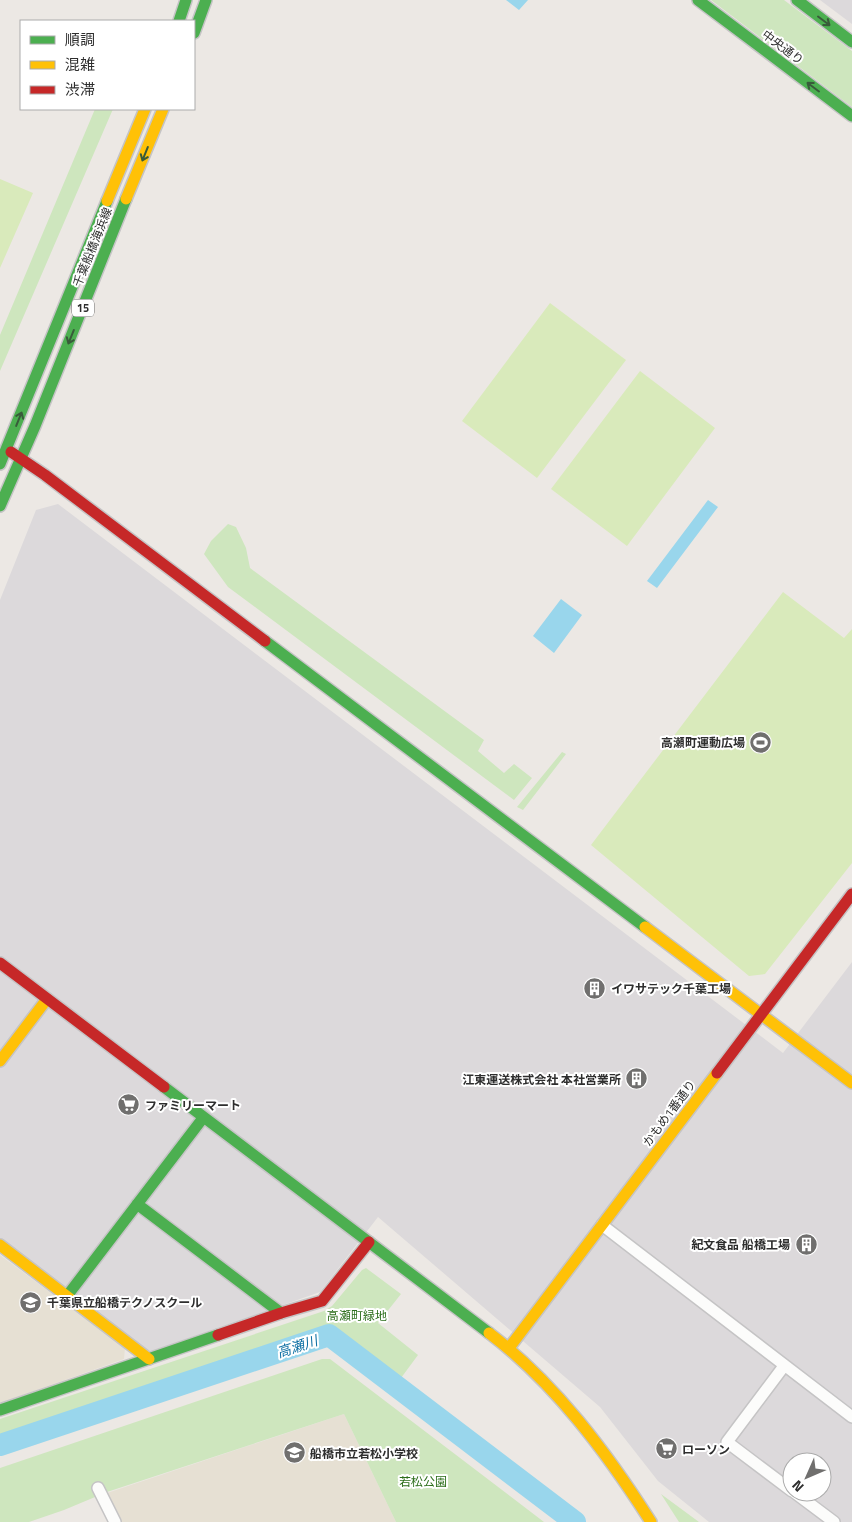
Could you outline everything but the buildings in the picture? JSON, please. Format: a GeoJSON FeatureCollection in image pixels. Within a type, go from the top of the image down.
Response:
{"type":"FeatureCollection","features":[{"type":"Feature","properties":{"kind":"street"},"geometry":{"type":"LineString","coordinates":[[179,20],[186,0]]}},
{"type":"Feature","properties":{"kind":"street"},"geometry":{"type":"LineString","coordinates":[[195,30],[206,0]]}},
{"type":"Feature","properties":{"kind":"street","name":"中央通り"},"geometry":{"type":"LineString","coordinates":[[698,0],[852,116]]}},
{"type":"Feature","properties":{"kind":"street"},"geometry":{"type":"LineString","coordinates":[[797,0],[852,42]]}},
{"type":"Feature","properties":{"kind":"street","name":"千葉船橋海浜線"},"geometry":{"type":"LineString","coordinates":[[0,464],[3,448],[145,110]]}},
{"type":"Feature","properties":{"kind":"street","name":"千葉船橋海浜線"},"geometry":{"type":"LineString","coordinates":[[0,506],[22,459],[163,110]]}},
{"type":"Feature","properties":{"kind":"street"},"geometry":{"type":"LineString","coordinates":[[3,448],[22,459],[852,1082]]}},
{"type":"Feature","properties":{"kind":"street","name":"かもめ1番通り"},"geometry":{"type":"LineString","coordinates":[[509,1348],[852,894]]}},
{"type":"Feature","properties":{"kind":"street"},"geometry":{"type":"LineString","coordinates":[[0,963],[509,1348],[589,1432],[651,1522]]}},
{"type":"Feature","properties":{"kind":"street"},"geometry":{"type":"LineString","coordinates":[[0,1061],[47,999]]}},
{"type":"Feature","properties":{"kind":"street"},"geometry":{"type":"LineString","coordinates":[[67,1296],[203,1118]]}},
{"type":"Feature","properties":{"kind":"street"},"geometry":{"type":"LineString","coordinates":[[137,1204],[281,1313]]}},
{"type":"Feature","properties":{"kind":"street"},"geometry":{"type":"LineString","coordinates":[[602,1225],[852,1417]]}},
{"type":"Feature","properties":{"kind":"street"},"geometry":{"type":"LineString","coordinates":[[0,1410],[281,1313],[322,1301],[369,1242]]}},
{"type":"Feature","properties":{"kind":"street"},"geometry":{"type":"LineString","coordinates":[[0,1245],[149,1358]]}},
{"type":"Feature","properties":{"kind":"street"},"geometry":{"type":"LineString","coordinates":[[782,1483],[727,1442],[784,1366]]}},
{"type":"Feature","properties":{"kind":"street"},"geometry":{"type":"LineString","coordinates":[[98,1488],[115,1522]]}},
{"type":"Feature","properties":{"kind":"street"},"geometry":{"type":"LineString","coordinates":[[808,1502],[834,1522]]}},
{"type":"Feature","properties":{"kind":"shaded area"},"geometry":{"type":"Polygon","coordinates":[[[820,0],[852,0],[852,24],[820,0]]]}},
{"type":"Feature","properties":{"kind":"shaded area"},"geometry":{"type":"Polygon","coordinates":[[[58,504],[783,1053],[852,962],[852,1522],[709,1522],[658,1481],[600,1407],[378,1217],[320,1292],[149,1352],[0,1238],[0,600],[36,510],[58,504]]]}},
{"type":"Feature","properties":{"kind":"shaded area","name":"千葉県立船橋テクノスクール"},"geometry":{"type":"Polygon","coordinates":[[[0,1255],[125,1348],[124,1359],[0,1403],[0,1255]]]}},
{"type":"Feature","properties":{"kind":"shaded area","name":"船橋市立若松小学校"},"geometry":{"type":"Polygon","coordinates":[[[344,1414],[396,1522],[121,1522],[107,1493],[344,1414]]]}},
{"type":"Feature","properties":{"kind":"green space"},"geometry":{"type":"Polygon","coordinates":[[[711,0],[784,0],[852,51],[852,107],[711,0]]]}},
{"type":"Feature","properties":{"kind":"green space"},"geometry":{"type":"Polygon","coordinates":[[[95,110],[113,110],[0,371],[0,335],[95,110]]]}},
{"type":"Feature","properties":{"kind":"green space"},"geometry":{"type":"Polygon","coordinates":[[[0,179],[33,193],[0,268],[0,179]]]}},
{"type":"Feature","properties":{"kind":"green space"},"geometry":{"type":"Polygon","coordinates":[[[550,303],[626,360],[537,478],[462,421],[550,303]]]}},
{"type":"Feature","properties":{"kind":"green space"},"geometry":{"type":"Polygon","coordinates":[[[640,371],[715,428],[627,546],[551,489],[640,371]]]}},
{"type":"Feature","properties":{"kind":"green space"},"geometry":{"type":"Polygon","coordinates":[[[228,524],[236,527],[246,548],[250,568],[484,740],[478,751],[504,773],[514,764],[532,778],[514,800],[228,587],[204,554],[211,541],[228,524]]]}},
{"type":"Feature","properties":{"kind":"green space","name":"高瀬町運動広場"},"geometry":{"type":"Polygon","coordinates":[[[783,592],[844,638],[852,629],[852,863],[765,974],[749,976],[591,845],[783,592]]]}},
{"type":"Feature","properties":{"kind":"green space"},"geometry":{"type":"Polygon","coordinates":[[[562,752],[566,754],[523,810],[517,807],[562,752]]]}},
{"type":"Feature","properties":{"kind":"green space","name":"高瀬町緑地"},"geometry":{"type":"Polygon","coordinates":[[[366,1268],[401,1294],[378,1323],[418,1355],[401,1378],[332,1326],[0,1438],[0,1419],[324,1311],[332,1306],[362,1270],[366,1268]]]}},
{"type":"Feature","properties":{"kind":"green space","name":"若松公園"},"geometry":{"type":"Polygon","coordinates":[[[322,1359],[330,1359],[544,1522],[396,1522],[344,1414],[107,1492],[29,1522],[0,1522],[0,1468],[322,1359]]]}},
{"type":"Feature","properties":{"kind":"green space"},"geometry":{"type":"Polygon","coordinates":[[[661,1494],[699,1522],[679,1522],[661,1494]]]}},
{"type":"Feature","properties":{"kind":"water"},"geometry":{"type":"Polygon","coordinates":[[[506,0],[528,0],[519,10],[506,0]]]}},
{"type":"Feature","properties":{"kind":"water"},"geometry":{"type":"Polygon","coordinates":[[[708,500],[718,507],[657,588],[647,581],[708,500]]]}},
{"type":"Feature","properties":{"kind":"water"},"geometry":{"type":"Polygon","coordinates":[[[561,599],[582,615],[554,653],[533,636],[561,599]]]}},
{"type":"Feature","properties":{"kind":"waterway","name":"高瀬川"},"geometry":{"type":"LineString","coordinates":[[0,1445],[329,1335],[575,1522]]}},
{"type":"Feature","properties":{"kind":"traffic: fast"},"geometry":{"type":"LineString","coordinates":[[179,20],[186,0]]}},
{"type":"Feature","properties":{"kind":"traffic: fast"},"geometry":{"type":"LineString","coordinates":[[195,30],[206,0]]}},
{"type":"Feature","properties":{"kind":"traffic: fast"},"geometry":{"type":"LineString","coordinates":[[698,0],[852,116]]}},
{"type":"Feature","properties":{"kind":"traffic: fast"},"geometry":{"type":"LineString","coordinates":[[797,0],[852,42]]}},
{"type":"Feature","properties":{"kind":"traffic: fast"},"geometry":{"type":"LineString","coordinates":[[0,506],[35,426],[126,199]]}},
{"type":"Feature","properties":{"kind":"traffic: fast"},"geometry":{"type":"LineString","coordinates":[[0,464],[107,201]]}},
{"type":"Feature","properties":{"kind":"traffic: fast"},"geometry":{"type":"LineString","coordinates":[[265,641],[645,927]]}},
{"type":"Feature","properties":{"kind":"traffic: fast"},"geometry":{"type":"LineString","coordinates":[[164,1087],[489,1333]]}},
{"type":"Feature","properties":{"kind":"traffic: fast"},"geometry":{"type":"LineString","coordinates":[[67,1296],[203,1118]]}},
{"type":"Feature","properties":{"kind":"traffic: fast"},"geometry":{"type":"LineString","coordinates":[[137,1204],[281,1313]]}},
{"type":"Feature","properties":{"kind":"traffic: fast"},"geometry":{"type":"LineString","coordinates":[[0,1410],[218,1335]]}},
{"type":"Feature","properties":{"kind":"traffic: slow"},"geometry":{"type":"LineString","coordinates":[[107,201],[145,110]]}},
{"type":"Feature","properties":{"kind":"traffic: slow"},"geometry":{"type":"LineString","coordinates":[[126,199],[163,110]]}},
{"type":"Feature","properties":{"kind":"traffic: slow"},"geometry":{"type":"LineString","coordinates":[[645,927],[852,1083]]}},
{"type":"Feature","properties":{"kind":"traffic: slow"},"geometry":{"type":"LineString","coordinates":[[0,1061],[47,999]]}},
{"type":"Feature","properties":{"kind":"traffic: slow"},"geometry":{"type":"LineString","coordinates":[[509,1348],[717,1073]]}},
{"type":"Feature","properties":{"kind":"traffic: slow"},"geometry":{"type":"LineString","coordinates":[[0,1245],[149,1359]]}},
{"type":"Feature","properties":{"kind":"traffic: slow"},"geometry":{"type":"LineString","coordinates":[[489,1333],[536,1374],[578,1420],[616,1470],[651,1522]]}},
{"type":"Feature","properties":{"kind":"traffic: jam"},"geometry":{"type":"LineString","coordinates":[[11,452],[45,475],[265,641]]}},
{"type":"Feature","properties":{"kind":"traffic: jam"},"geometry":{"type":"LineString","coordinates":[[717,1073],[852,894]]}},
{"type":"Feature","properties":{"kind":"traffic: jam"},"geometry":{"type":"LineString","coordinates":[[0,963],[164,1087]]}},
{"type":"Feature","properties":{"kind":"traffic: jam"},"geometry":{"type":"LineString","coordinates":[[218,1335],[322,1301],[369,1242]]}},
{"type":"Feature","properties":{"kind":"place","name":"高瀬町運動広場"},"geometry":{"type":"Point","coordinates":[761,742]}},
{"type":"Feature","properties":{"kind":"place","name":"イワサテック千葉工場"},"geometry":{"type":"Point","coordinates":[595,988]}},
{"type":"Feature","properties":{"kind":"place","name":"江東運送株式会社 本社営業所"},"geometry":{"type":"Point","coordinates":[637,1079]}},
{"type":"Feature","properties":{"kind":"place","name":"ファミリーマート"},"geometry":{"type":"Point","coordinates":[129,1105]}},
{"type":"Feature","properties":{"kind":"place","name":"紀文食品 船橋工場"},"geometry":{"type":"Point","coordinates":[806,1244]}},
{"type":"Feature","properties":{"kind":"place","name":"千葉県立船橋テクノスクール"},"geometry":{"type":"Point","coordinates":[31,1302]}},
{"type":"Feature","properties":{"kind":"place","name":"ローソン"},"geometry":{"type":"Point","coordinates":[666,1449]}},
{"type":"Feature","properties":{"kind":"place","name":"船橋市立若松小学校"},"geometry":{"type":"Point","coordinates":[294,1453]}}]}
